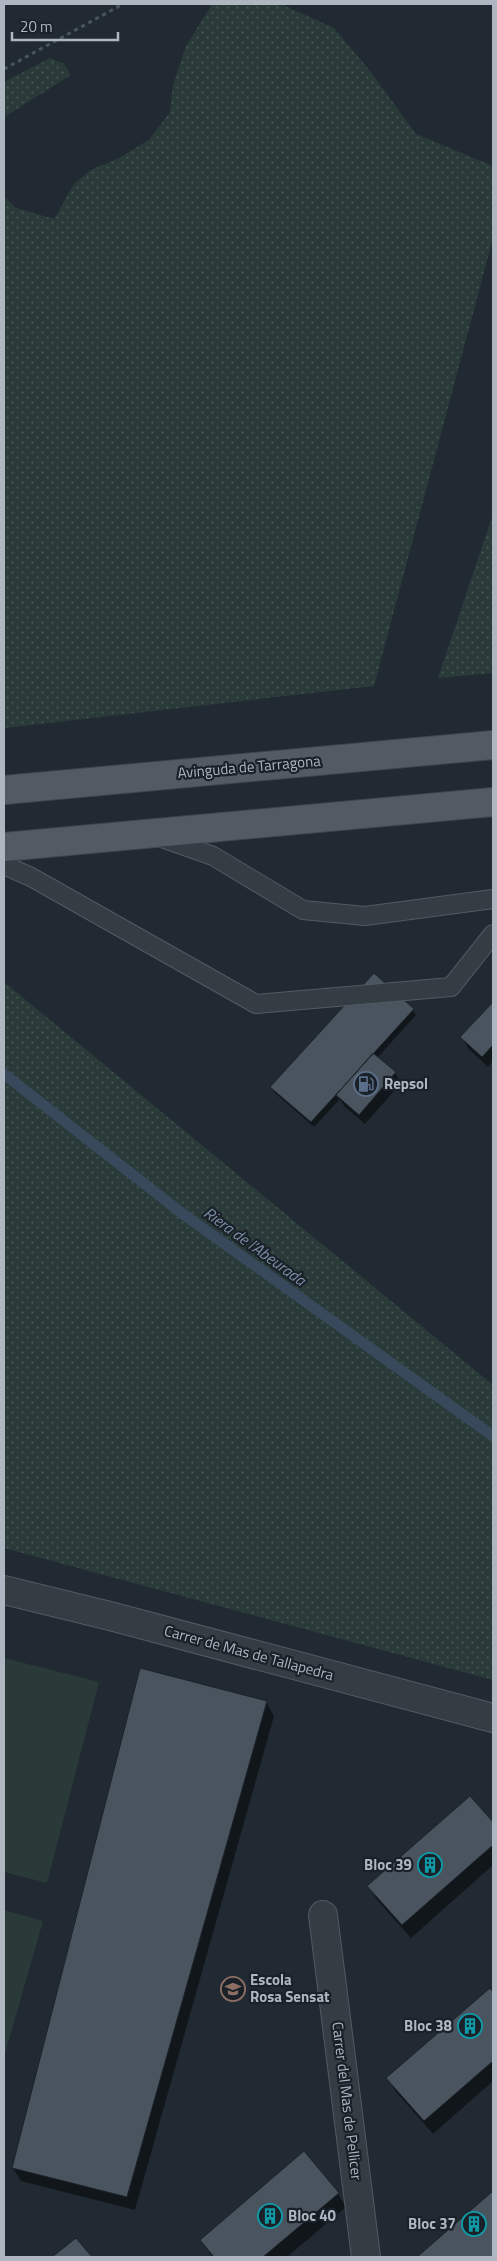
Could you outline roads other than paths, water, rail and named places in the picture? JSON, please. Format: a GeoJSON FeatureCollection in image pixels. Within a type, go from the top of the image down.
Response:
{"type":"FeatureCollection","features":[{"type":"Feature","properties":{"kind":"main road","name":"Avinguda de Tarragona"},"geometry":{"type":"LineString","coordinates":[[4,790],[493,745]]}},
{"type":"Feature","properties":{"kind":"main road"},"geometry":{"type":"LineString","coordinates":[[4,847],[493,802]]}},
{"type":"Feature","properties":{"kind":"street","name":"Carrer de Mas de Tallapedra"},"geometry":{"type":"LineString","coordinates":[[4,1590],[110,1616],[493,1718]]}},
{"type":"Feature","properties":{"kind":"street","name":"Carrer del Mas de Pellicer"},"geometry":{"type":"LineString","coordinates":[[323,1915],[366,2257]]}},
{"type":"Feature","properties":{"kind":"lane"},"geometry":{"type":"LineString","coordinates":[[149,833],[213,856],[303,910],[366,916],[493,899]]}},
{"type":"Feature","properties":{"kind":"lane"},"geometry":{"type":"LineString","coordinates":[[4,865],[31,877],[256,1004],[451,987],[493,934]]}},
{"type":"Feature","properties":{"kind":"waterway","name":"Riera de l'Abeurada"},"geometry":{"type":"LineString","coordinates":[[4,1074],[183,1214],[493,1436]]}},
{"type":"Feature","properties":{"kind":"place","name":"Repsol"},"geometry":{"type":"Point","coordinates":[366,1084]}},
{"type":"Feature","properties":{"kind":"place","name":"Bloc 39"},"geometry":{"type":"Point","coordinates":[430,1865]}},
{"type":"Feature","properties":{"kind":"place","name":"Escola Rosa Sensat"},"geometry":{"type":"Point","coordinates":[233,1989]}},
{"type":"Feature","properties":{"kind":"place","name":"Bloc 38"},"geometry":{"type":"Point","coordinates":[470,2026]}},
{"type":"Feature","properties":{"kind":"place","name":"Bloc 40"},"geometry":{"type":"Point","coordinates":[270,2216]}},
{"type":"Feature","properties":{"kind":"place","name":"Bloc 37"},"geometry":{"type":"Point","coordinates":[474,2224]}}]}
